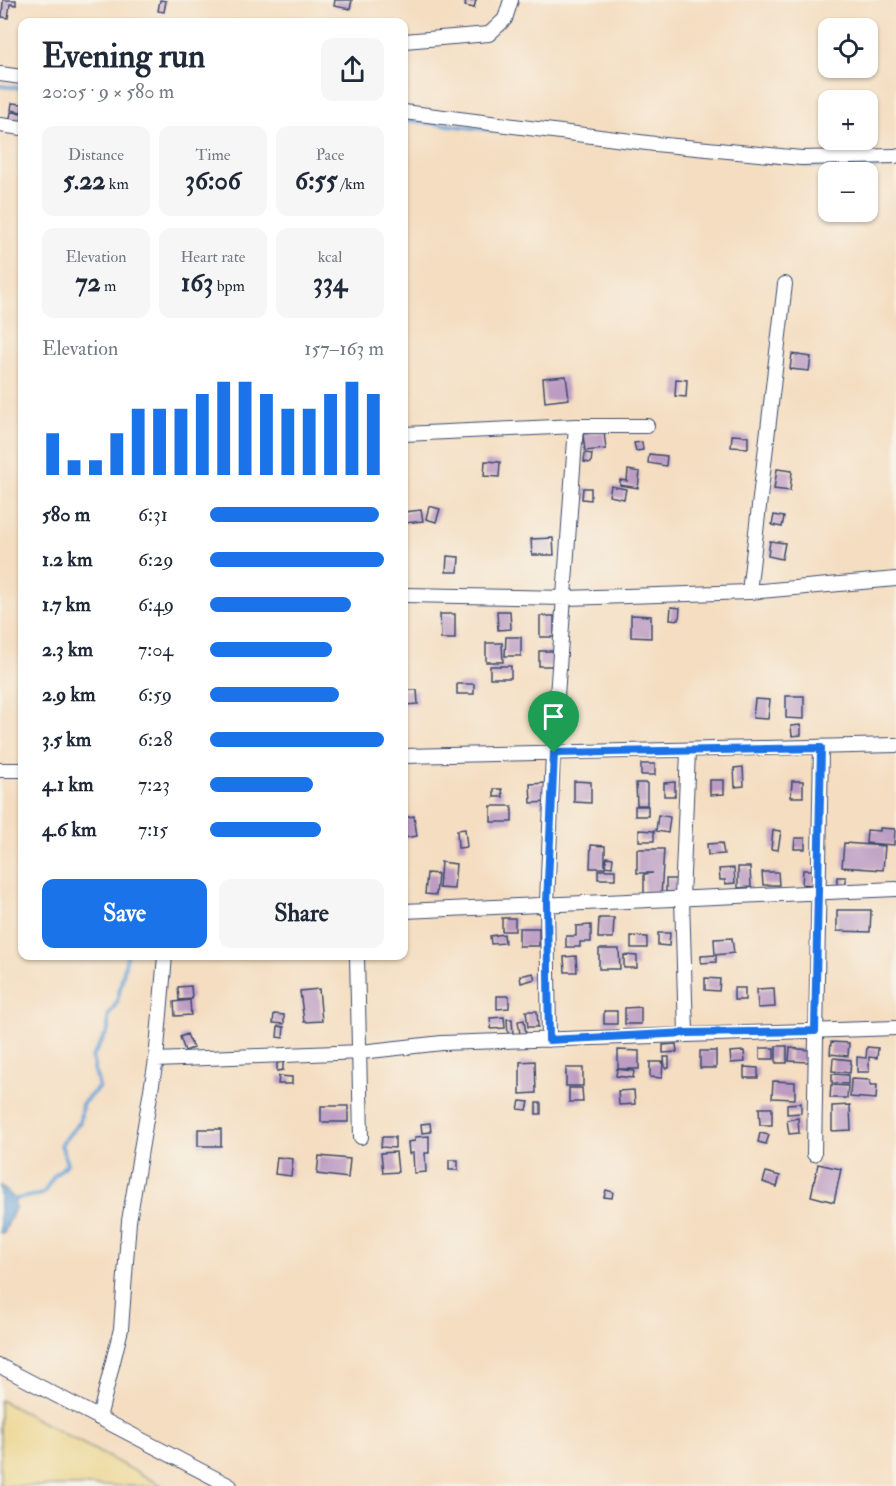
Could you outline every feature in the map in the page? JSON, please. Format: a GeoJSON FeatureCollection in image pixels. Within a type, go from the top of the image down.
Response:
{"type":"FeatureCollection","features":[{"type":"Feature","properties":{"kind":"street"},"geometry":{"type":"LineString","coordinates":[[408,41],[489,34],[505,19],[511,0]]}},
{"type":"Feature","properties":{"kind":"street"},"geometry":{"type":"LineString","coordinates":[[0,74],[18,76]]}},
{"type":"Feature","properties":{"kind":"street"},"geometry":{"type":"LineString","coordinates":[[408,113],[655,144],[801,158],[896,156]]}},
{"type":"Feature","properties":{"kind":"street"},"geometry":{"type":"LineString","coordinates":[[0,125],[18,127]]}},
{"type":"Feature","properties":{"kind":"street"},"geometry":{"type":"LineString","coordinates":[[749,592],[784,284]]}},
{"type":"Feature","properties":{"kind":"street"},"geometry":{"type":"LineString","coordinates":[[549,1040],[547,903],[554,753],[576,426]]}},
{"type":"Feature","properties":{"kind":"street"},"geometry":{"type":"LineString","coordinates":[[408,434],[576,426],[647,426]]}},
{"type":"Feature","properties":{"kind":"street"},"geometry":{"type":"LineString","coordinates":[[408,596],[566,598],[749,592],[896,579]]}},
{"type":"Feature","properties":{"kind":"street"},"geometry":{"type":"LineString","coordinates":[[408,756],[896,746]]}},
{"type":"Feature","properties":{"kind":"street"},"geometry":{"type":"LineString","coordinates":[[814,1154],[821,748]]}},
{"type":"Feature","properties":{"kind":"street"},"geometry":{"type":"LineString","coordinates":[[686,1033],[682,898],[688,751]]}},
{"type":"Feature","properties":{"kind":"street"},"geometry":{"type":"LineString","coordinates":[[0,770],[18,770]]}},
{"type":"Feature","properties":{"kind":"street"},"geometry":{"type":"LineString","coordinates":[[408,911],[896,889]]}},
{"type":"Feature","properties":{"kind":"street"},"geometry":{"type":"LineString","coordinates":[[99,1418],[121,1329],[129,1221],[156,1060],[165,960]]}},
{"type":"Feature","properties":{"kind":"street"},"geometry":{"type":"LineString","coordinates":[[357,960],[361,1052],[361,1137]]}},
{"type":"Feature","properties":{"kind":"street"},"geometry":{"type":"LineString","coordinates":[[156,1060],[361,1052],[442,1043],[686,1033],[896,1028]]}},
{"type":"Feature","properties":{"kind":"street"},"geometry":{"type":"LineString","coordinates":[[0,1366],[230,1486]]}},
{"type":"Feature","properties":{"kind":"sand"},"geometry":{"type":"Polygon","coordinates":[[[0,1400],[163,1486],[0,1486],[0,1400]]]}},
{"type":"Feature","properties":{"kind":"water"},"geometry":{"type":"Polygon","coordinates":[[[0,1185],[15,1199],[15,1208],[4,1233],[0,1233],[0,1185]]]}},
{"type":"Feature","properties":{"kind":"building"},"geometry":{"type":"Polygon","coordinates":[[[3,0],[16,0],[16,5],[10,4],[8,18],[2,17],[3,0]]]}},
{"type":"Feature","properties":{"kind":"building"},"geometry":{"type":"Polygon","coordinates":[[[160,0],[166,1],[164,12],[158,11],[160,0]]]}},
{"type":"Feature","properties":{"kind":"building"},"geometry":{"type":"Polygon","coordinates":[[[335,0],[352,0],[350,9],[334,6],[335,0]]]}},
{"type":"Feature","properties":{"kind":"building"},"geometry":{"type":"Polygon","coordinates":[[[466,0],[476,0],[474,8],[465,6],[466,0]]]}},
{"type":"Feature","properties":{"kind":"building"},"geometry":{"type":"Polygon","coordinates":[[[12,103],[18,104],[18,111],[11,110],[12,103]]]}},
{"type":"Feature","properties":{"kind":"building"},"geometry":{"type":"Polygon","coordinates":[[[11,112],[18,113],[18,120],[10,119],[11,112]]]}},
{"type":"Feature","properties":{"kind":"building"},"geometry":{"type":"Polygon","coordinates":[[[792,354],[811,357],[809,371],[790,369],[792,354]]]}},
{"type":"Feature","properties":{"kind":"building"},"geometry":{"type":"Polygon","coordinates":[[[566,376],[569,399],[545,402],[543,378],[566,376]]]}},
{"type":"Feature","properties":{"kind":"building"},"geometry":{"type":"Polygon","coordinates":[[[676,379],[687,380],[686,397],[675,396],[676,379]]]}},
{"type":"Feature","properties":{"kind":"building"},"geometry":{"type":"Polygon","coordinates":[[[604,432],[606,449],[585,451],[583,434],[604,432]]]}},
{"type":"Feature","properties":{"kind":"building"},"geometry":{"type":"Polygon","coordinates":[[[732,435],[748,436],[748,448],[731,447],[732,435]]]}},
{"type":"Feature","properties":{"kind":"building"},"geometry":{"type":"Polygon","coordinates":[[[642,442],[643,450],[636,451],[634,443],[642,442]]]}},
{"type":"Feature","properties":{"kind":"building"},"geometry":{"type":"Polygon","coordinates":[[[585,453],[592,454],[591,463],[584,462],[585,453]]]}},
{"type":"Feature","properties":{"kind":"building"},"geometry":{"type":"Polygon","coordinates":[[[649,454],[667,456],[666,466],[648,463],[649,454]]]}},
{"type":"Feature","properties":{"kind":"building"},"geometry":{"type":"Polygon","coordinates":[[[485,461],[500,462],[499,477],[484,476],[485,461]]]}},
{"type":"Feature","properties":{"kind":"building"},"geometry":{"type":"Polygon","coordinates":[[[777,469],[792,471],[790,491],[774,489],[777,469]]]}},
{"type":"Feature","properties":{"kind":"building"},"geometry":{"type":"Polygon","coordinates":[[[628,470],[640,472],[638,488],[620,485],[620,480],[627,481],[628,470]]]}},
{"type":"Feature","properties":{"kind":"building"},"geometry":{"type":"Polygon","coordinates":[[[611,486],[626,489],[624,499],[609,496],[611,486]]]}},
{"type":"Feature","properties":{"kind":"building"},"geometry":{"type":"Polygon","coordinates":[[[583,488],[591,488],[591,500],[582,499],[583,488]]]}},
{"type":"Feature","properties":{"kind":"building"},"geometry":{"type":"Polygon","coordinates":[[[429,506],[440,509],[436,522],[426,519],[429,506]]]}},
{"type":"Feature","properties":{"kind":"building"},"geometry":{"type":"Polygon","coordinates":[[[421,510],[423,521],[408,523],[408,512],[421,510]]]}},
{"type":"Feature","properties":{"kind":"building"},"geometry":{"type":"Polygon","coordinates":[[[774,515],[784,517],[782,527],[772,525],[774,515]]]}},
{"type":"Feature","properties":{"kind":"building"},"geometry":{"type":"Polygon","coordinates":[[[553,538],[554,555],[532,555],[531,539],[553,538]]]}},
{"type":"Feature","properties":{"kind":"building"},"geometry":{"type":"Polygon","coordinates":[[[770,541],[785,543],[782,559],[768,556],[770,541]]]}},
{"type":"Feature","properties":{"kind":"building"},"geometry":{"type":"Polygon","coordinates":[[[447,556],[459,557],[458,572],[446,572],[447,556]]]}},
{"type":"Feature","properties":{"kind":"building"},"geometry":{"type":"Polygon","coordinates":[[[671,607],[680,608],[679,620],[670,619],[671,607]]]}},
{"type":"Feature","properties":{"kind":"building"},"geometry":{"type":"Polygon","coordinates":[[[497,611],[510,611],[511,629],[498,630],[497,611]]]}},
{"type":"Feature","properties":{"kind":"building"},"geometry":{"type":"Polygon","coordinates":[[[440,614],[455,614],[455,639],[441,639],[440,614]]]}},
{"type":"Feature","properties":{"kind":"building"},"geometry":{"type":"Polygon","coordinates":[[[631,615],[651,616],[651,638],[631,637],[631,615]]]}},
{"type":"Feature","properties":{"kind":"building"},"geometry":{"type":"Polygon","coordinates":[[[540,616],[554,616],[554,637],[540,637],[540,616]]]}},
{"type":"Feature","properties":{"kind":"building"},"geometry":{"type":"Polygon","coordinates":[[[506,637],[521,637],[521,656],[505,656],[506,637]]]}},
{"type":"Feature","properties":{"kind":"building"},"geometry":{"type":"Polygon","coordinates":[[[486,643],[502,643],[503,662],[486,662],[486,643]]]}},
{"type":"Feature","properties":{"kind":"building"},"geometry":{"type":"Polygon","coordinates":[[[539,651],[556,651],[555,666],[539,666],[539,651]]]}},
{"type":"Feature","properties":{"kind":"building"},"geometry":{"type":"Polygon","coordinates":[[[490,666],[511,666],[511,678],[490,678],[490,666]]]}},
{"type":"Feature","properties":{"kind":"building"},"geometry":{"type":"Polygon","coordinates":[[[457,684],[474,684],[474,694],[457,694],[457,684]]]}},
{"type":"Feature","properties":{"kind":"building"},"geometry":{"type":"Polygon","coordinates":[[[408,690],[417,690],[418,704],[408,705],[408,690]]]}},
{"type":"Feature","properties":{"kind":"building"},"geometry":{"type":"Polygon","coordinates":[[[786,696],[804,696],[804,719],[786,718],[786,696]]]}},
{"type":"Feature","properties":{"kind":"building"},"geometry":{"type":"Polygon","coordinates":[[[755,699],[770,700],[768,719],[753,718],[755,699]]]}},
{"type":"Feature","properties":{"kind":"building"},"geometry":{"type":"Polygon","coordinates":[[[801,725],[801,735],[792,736],[791,726],[801,725]]]}},
{"type":"Feature","properties":{"kind":"building"},"geometry":{"type":"Polygon","coordinates":[[[641,764],[655,764],[655,775],[641,775],[641,764]]]}},
{"type":"Feature","properties":{"kind":"building"},"geometry":{"type":"Polygon","coordinates":[[[743,767],[744,786],[735,787],[734,768],[743,767]]]}},
{"type":"Feature","properties":{"kind":"building"},"geometry":{"type":"Polygon","coordinates":[[[710,780],[724,780],[724,794],[710,795],[710,780]]]}},
{"type":"Feature","properties":{"kind":"building"},"geometry":{"type":"Polygon","coordinates":[[[574,781],[591,782],[591,803],[574,802],[574,781]]]}},
{"type":"Feature","properties":{"kind":"building"},"geometry":{"type":"Polygon","coordinates":[[[792,781],[803,781],[803,797],[791,797],[792,781]]]}},
{"type":"Feature","properties":{"kind":"building"},"geometry":{"type":"Polygon","coordinates":[[[675,782],[675,796],[664,796],[664,783],[675,782]]]}},
{"type":"Feature","properties":{"kind":"building"},"geometry":{"type":"Polygon","coordinates":[[[547,783],[548,802],[531,803],[530,784],[547,783]]]}},
{"type":"Feature","properties":{"kind":"building"},"geometry":{"type":"Polygon","coordinates":[[[636,783],[647,783],[647,805],[637,805],[636,783]]]}},
{"type":"Feature","properties":{"kind":"building"},"geometry":{"type":"Polygon","coordinates":[[[494,789],[502,789],[503,797],[494,797],[494,789]]]}},
{"type":"Feature","properties":{"kind":"building"},"geometry":{"type":"Polygon","coordinates":[[[491,806],[512,806],[512,822],[491,822],[491,806]]]}},
{"type":"Feature","properties":{"kind":"building"},"geometry":{"type":"Polygon","coordinates":[[[635,806],[648,806],[648,816],[635,816],[635,806]]]}},
{"type":"Feature","properties":{"kind":"building"},"geometry":{"type":"Polygon","coordinates":[[[658,815],[670,817],[668,833],[656,831],[658,815]]]}},
{"type":"Feature","properties":{"kind":"building"},"geometry":{"type":"Polygon","coordinates":[[[414,816],[417,836],[408,837],[408,817],[414,816]]]}},
{"type":"Feature","properties":{"kind":"building"},"geometry":{"type":"Polygon","coordinates":[[[880,828],[895,829],[894,845],[866,843],[867,830],[880,831],[880,828]]]}},
{"type":"Feature","properties":{"kind":"building"},"geometry":{"type":"Polygon","coordinates":[[[465,829],[467,847],[458,848],[457,830],[465,829]]]}},
{"type":"Feature","properties":{"kind":"building"},"geometry":{"type":"Polygon","coordinates":[[[639,830],[654,831],[654,841],[639,841],[639,830]]]}},
{"type":"Feature","properties":{"kind":"building"},"geometry":{"type":"Polygon","coordinates":[[[773,830],[781,831],[778,850],[771,849],[773,830]]]}},
{"type":"Feature","properties":{"kind":"building"},"geometry":{"type":"Polygon","coordinates":[[[795,838],[805,838],[805,849],[794,849],[795,838]]]}},
{"type":"Feature","properties":{"kind":"building"},"geometry":{"type":"Polygon","coordinates":[[[722,843],[724,854],[708,855],[707,844],[722,843]]]}},
{"type":"Feature","properties":{"kind":"building"},"geometry":{"type":"Polygon","coordinates":[[[844,843],[885,846],[883,870],[842,867],[844,843]]]}},
{"type":"Feature","properties":{"kind":"building"},"geometry":{"type":"Polygon","coordinates":[[[591,845],[605,846],[605,868],[590,868],[591,845]]]}},
{"type":"Feature","properties":{"kind":"building"},"geometry":{"type":"Polygon","coordinates":[[[637,849],[664,849],[661,896],[644,896],[644,874],[653,873],[637,873],[637,849]]]}},
{"type":"Feature","properties":{"kind":"building"},"geometry":{"type":"Polygon","coordinates":[[[607,857],[613,858],[612,867],[605,866],[607,857]]]}},
{"type":"Feature","properties":{"kind":"building"},"geometry":{"type":"Polygon","coordinates":[[[441,862],[456,864],[454,889],[439,888],[441,862]]]}},
{"type":"Feature","properties":{"kind":"building"},"geometry":{"type":"Polygon","coordinates":[[[738,867],[750,867],[751,887],[738,888],[738,867]]]}},
{"type":"Feature","properties":{"kind":"building"},"geometry":{"type":"Polygon","coordinates":[[[734,868],[735,883],[725,884],[725,880],[720,880],[719,869],[734,868]]]}},
{"type":"Feature","properties":{"kind":"building"},"geometry":{"type":"Polygon","coordinates":[[[598,870],[615,870],[615,879],[598,879],[598,870]]]}},
{"type":"Feature","properties":{"kind":"building"},"geometry":{"type":"Polygon","coordinates":[[[803,870],[814,870],[813,885],[802,884],[803,870]]]}},
{"type":"Feature","properties":{"kind":"building"},"geometry":{"type":"Polygon","coordinates":[[[762,872],[778,872],[779,885],[763,885],[762,872]]]}},
{"type":"Feature","properties":{"kind":"building"},"geometry":{"type":"Polygon","coordinates":[[[427,873],[438,874],[436,895],[425,894],[427,873]]]}},
{"type":"Feature","properties":{"kind":"building"},"geometry":{"type":"Polygon","coordinates":[[[837,877],[846,877],[846,889],[837,889],[837,877]]]}},
{"type":"Feature","properties":{"kind":"building"},"geometry":{"type":"Polygon","coordinates":[[[666,879],[681,879],[682,891],[666,892],[666,879]]]}},
{"type":"Feature","properties":{"kind":"building"},"geometry":{"type":"Polygon","coordinates":[[[837,910],[871,910],[870,932],[837,931],[837,910]]]}},
{"type":"Feature","properties":{"kind":"building"},"geometry":{"type":"Polygon","coordinates":[[[502,918],[515,918],[515,931],[502,931],[502,918]]]}},
{"type":"Feature","properties":{"kind":"building"},"geometry":{"type":"Polygon","coordinates":[[[599,918],[614,918],[613,938],[598,938],[599,918]]]}},
{"type":"Feature","properties":{"kind":"building"},"geometry":{"type":"Polygon","coordinates":[[[591,925],[591,942],[580,942],[580,947],[566,947],[566,936],[576,936],[576,926],[591,925]]]}},
{"type":"Feature","properties":{"kind":"building"},"geometry":{"type":"Polygon","coordinates":[[[519,928],[539,928],[539,946],[519,946],[519,928]]]}},
{"type":"Feature","properties":{"kind":"building"},"geometry":{"type":"Polygon","coordinates":[[[658,933],[670,933],[669,946],[658,945],[658,933]]]}},
{"type":"Feature","properties":{"kind":"building"},"geometry":{"type":"Polygon","coordinates":[[[504,934],[505,943],[491,944],[490,936],[504,934]]]}},
{"type":"Feature","properties":{"kind":"building"},"geometry":{"type":"Polygon","coordinates":[[[631,936],[647,937],[647,948],[631,948],[631,936]]]}},
{"type":"Feature","properties":{"kind":"building"},"geometry":{"type":"Polygon","coordinates":[[[732,938],[734,953],[715,955],[714,939],[732,938]]]}},
{"type":"Feature","properties":{"kind":"building"},"geometry":{"type":"Polygon","coordinates":[[[599,949],[619,949],[620,969],[599,969],[599,949]]]}},
{"type":"Feature","properties":{"kind":"building"},"geometry":{"type":"Polygon","coordinates":[[[624,955],[637,956],[637,968],[624,968],[624,955]]]}},
{"type":"Feature","properties":{"kind":"building"},"geometry":{"type":"Polygon","coordinates":[[[716,955],[716,962],[701,963],[701,956],[716,955]]]}},
{"type":"Feature","properties":{"kind":"building"},"geometry":{"type":"Polygon","coordinates":[[[576,956],[577,972],[565,972],[564,957],[576,956]]]}},
{"type":"Feature","properties":{"kind":"building"},"geometry":{"type":"Polygon","coordinates":[[[533,973],[535,979],[521,983],[520,976],[533,973]]]}},
{"type":"Feature","properties":{"kind":"building"},"geometry":{"type":"Polygon","coordinates":[[[705,978],[720,979],[719,991],[705,990],[705,978]]]}},
{"type":"Feature","properties":{"kind":"building"},"geometry":{"type":"Polygon","coordinates":[[[191,986],[192,999],[179,1000],[178,987],[191,986]]]}},
{"type":"Feature","properties":{"kind":"building"},"geometry":{"type":"Polygon","coordinates":[[[734,988],[745,988],[745,1000],[734,1000],[734,988]]]}},
{"type":"Feature","properties":{"kind":"building"},"geometry":{"type":"Polygon","coordinates":[[[774,988],[775,1007],[758,1008],[757,989],[774,988]]]}},
{"type":"Feature","properties":{"kind":"building"},"geometry":{"type":"Polygon","coordinates":[[[319,989],[322,1021],[304,1022],[300,991],[319,989]]]}},
{"type":"Feature","properties":{"kind":"building"},"geometry":{"type":"Polygon","coordinates":[[[497,996],[509,996],[509,1008],[497,1009],[497,996]]]}},
{"type":"Feature","properties":{"kind":"building"},"geometry":{"type":"Polygon","coordinates":[[[190,1000],[191,1015],[175,1016],[174,1002],[190,1000]]]}},
{"type":"Feature","properties":{"kind":"building"},"geometry":{"type":"Polygon","coordinates":[[[641,1007],[641,1024],[625,1024],[625,1008],[641,1007]]]}},
{"type":"Feature","properties":{"kind":"building"},"geometry":{"type":"Polygon","coordinates":[[[526,1011],[537,1011],[538,1027],[528,1027],[526,1011]]]}},
{"type":"Feature","properties":{"kind":"building"},"geometry":{"type":"Polygon","coordinates":[[[604,1011],[617,1011],[617,1024],[604,1024],[604,1011]]]}},
{"type":"Feature","properties":{"kind":"building"},"geometry":{"type":"Polygon","coordinates":[[[274,1014],[284,1015],[284,1024],[273,1023],[274,1014]]]}},
{"type":"Feature","properties":{"kind":"building"},"geometry":{"type":"Polygon","coordinates":[[[504,1017],[505,1028],[491,1029],[490,1018],[504,1017]]]}},
{"type":"Feature","properties":{"kind":"building"},"geometry":{"type":"Polygon","coordinates":[[[507,1019],[512,1019],[513,1035],[508,1036],[507,1019]]]}},
{"type":"Feature","properties":{"kind":"building"},"geometry":{"type":"Polygon","coordinates":[[[524,1020],[526,1034],[520,1034],[518,1021],[524,1020]]]}},
{"type":"Feature","properties":{"kind":"building"},"geometry":{"type":"Polygon","coordinates":[[[278,1026],[284,1027],[283,1038],[277,1037],[278,1026]]]}},
{"type":"Feature","properties":{"kind":"building"},"geometry":{"type":"Polygon","coordinates":[[[187,1034],[193,1048],[185,1051],[180,1037],[187,1034]]]}},
{"type":"Feature","properties":{"kind":"building"},"geometry":{"type":"Polygon","coordinates":[[[831,1042],[849,1043],[848,1056],[830,1054],[831,1042]]]}},
{"type":"Feature","properties":{"kind":"building"},"geometry":{"type":"Polygon","coordinates":[[[676,1044],[677,1052],[663,1053],[663,1045],[676,1044]]]}},
{"type":"Feature","properties":{"kind":"building"},"geometry":{"type":"Polygon","coordinates":[[[776,1046],[787,1046],[787,1063],[776,1063],[776,1046]]]}},
{"type":"Feature","properties":{"kind":"building"},"geometry":{"type":"Polygon","coordinates":[[[867,1047],[878,1048],[877,1058],[869,1057],[869,1072],[857,1072],[857,1057],[866,1058],[867,1047]]]}},
{"type":"Feature","properties":{"kind":"building"},"geometry":{"type":"Polygon","coordinates":[[[760,1048],[774,1048],[774,1059],[760,1059],[760,1048]]]}},
{"type":"Feature","properties":{"kind":"building"},"geometry":{"type":"Polygon","coordinates":[[[790,1048],[810,1050],[809,1062],[789,1061],[790,1048]]]}},
{"type":"Feature","properties":{"kind":"building"},"geometry":{"type":"Polygon","coordinates":[[[618,1050],[639,1051],[639,1069],[618,1069],[618,1050]]]}},
{"type":"Feature","properties":{"kind":"building"},"geometry":{"type":"Polygon","coordinates":[[[700,1051],[716,1051],[716,1068],[700,1068],[700,1051]]]}},
{"type":"Feature","properties":{"kind":"building"},"geometry":{"type":"Polygon","coordinates":[[[744,1051],[745,1062],[731,1063],[730,1052],[744,1051]]]}},
{"type":"Feature","properties":{"kind":"building"},"geometry":{"type":"Polygon","coordinates":[[[664,1057],[669,1057],[669,1068],[665,1068],[664,1057]]]}},
{"type":"Feature","properties":{"kind":"building"},"geometry":{"type":"Polygon","coordinates":[[[833,1058],[851,1060],[850,1073],[832,1071],[833,1058]]]}},
{"type":"Feature","properties":{"kind":"building"},"geometry":{"type":"Polygon","coordinates":[[[535,1061],[536,1093],[520,1094],[520,1062],[535,1061]]]}},
{"type":"Feature","properties":{"kind":"building"},"geometry":{"type":"Polygon","coordinates":[[[283,1062],[283,1070],[277,1071],[277,1063],[283,1062]]]}},
{"type":"Feature","properties":{"kind":"building"},"geometry":{"type":"Polygon","coordinates":[[[650,1062],[663,1062],[662,1078],[650,1077],[650,1062]]]}},
{"type":"Feature","properties":{"kind":"building"},"geometry":{"type":"Polygon","coordinates":[[[744,1067],[758,1068],[758,1078],[744,1078],[744,1067]]]}},
{"type":"Feature","properties":{"kind":"building"},"geometry":{"type":"Polygon","coordinates":[[[566,1068],[583,1068],[583,1086],[566,1086],[566,1068]]]}},
{"type":"Feature","properties":{"kind":"building"},"geometry":{"type":"Polygon","coordinates":[[[617,1069],[634,1071],[633,1078],[616,1076],[617,1069]]]}},
{"type":"Feature","properties":{"kind":"building"},"geometry":{"type":"Polygon","coordinates":[[[832,1074],[848,1075],[848,1084],[832,1083],[832,1074]]]}},
{"type":"Feature","properties":{"kind":"building"},"geometry":{"type":"Polygon","coordinates":[[[279,1076],[292,1077],[292,1084],[278,1084],[279,1076]]]}},
{"type":"Feature","properties":{"kind":"building"},"geometry":{"type":"Polygon","coordinates":[[[851,1079],[870,1080],[870,1085],[877,1085],[876,1099],[850,1097],[851,1079]]]}},
{"type":"Feature","properties":{"kind":"building"},"geometry":{"type":"Polygon","coordinates":[[[773,1081],[795,1082],[795,1099],[772,1098],[773,1081]]]}},
{"type":"Feature","properties":{"kind":"building"},"geometry":{"type":"Polygon","coordinates":[[[831,1085],[848,1086],[847,1098],[830,1098],[831,1085]]]}},
{"type":"Feature","properties":{"kind":"building"},"geometry":{"type":"Polygon","coordinates":[[[569,1088],[582,1088],[583,1102],[569,1102],[569,1088]]]}},
{"type":"Feature","properties":{"kind":"building"},"geometry":{"type":"Polygon","coordinates":[[[634,1090],[635,1104],[619,1105],[618,1091],[634,1090]]]}},
{"type":"Feature","properties":{"kind":"building"},"geometry":{"type":"Polygon","coordinates":[[[520,1101],[529,1102],[527,1110],[518,1109],[520,1101]]]}},
{"type":"Feature","properties":{"kind":"building"},"geometry":{"type":"Polygon","coordinates":[[[536,1103],[541,1103],[541,1114],[536,1114],[536,1103]]]}},
{"type":"Feature","properties":{"kind":"building"},"geometry":{"type":"Polygon","coordinates":[[[801,1103],[801,1113],[787,1114],[787,1104],[801,1103]]]}},
{"type":"Feature","properties":{"kind":"building"},"geometry":{"type":"Polygon","coordinates":[[[850,1105],[851,1130],[832,1131],[832,1106],[850,1105]]]}},
{"type":"Feature","properties":{"kind":"building"},"geometry":{"type":"Polygon","coordinates":[[[321,1106],[348,1106],[348,1122],[321,1122],[321,1106]]]}},
{"type":"Feature","properties":{"kind":"building"},"geometry":{"type":"Polygon","coordinates":[[[759,1108],[772,1108],[772,1125],[760,1125],[759,1108]]]}},
{"type":"Feature","properties":{"kind":"building"},"geometry":{"type":"Polygon","coordinates":[[[798,1118],[799,1133],[789,1134],[787,1120],[798,1118]]]}},
{"type":"Feature","properties":{"kind":"building"},"geometry":{"type":"Polygon","coordinates":[[[430,1123],[431,1132],[422,1133],[421,1124],[430,1123]]]}},
{"type":"Feature","properties":{"kind":"building"},"geometry":{"type":"Polygon","coordinates":[[[198,1129],[221,1129],[221,1146],[198,1146],[198,1129]]]}},
{"type":"Feature","properties":{"kind":"building"},"geometry":{"type":"Polygon","coordinates":[[[760,1133],[769,1135],[766,1144],[758,1142],[760,1133]]]}},
{"type":"Feature","properties":{"kind":"building"},"geometry":{"type":"Polygon","coordinates":[[[429,1136],[429,1153],[425,1153],[426,1172],[414,1173],[413,1153],[409,1154],[408,1142],[415,1141],[415,1137],[429,1136]]]}},
{"type":"Feature","properties":{"kind":"building"},"geometry":{"type":"Polygon","coordinates":[[[382,1137],[395,1137],[395,1148],[381,1147],[382,1137]]]}},
{"type":"Feature","properties":{"kind":"building"},"geometry":{"type":"Polygon","coordinates":[[[396,1152],[398,1172],[383,1173],[381,1153],[396,1152]]]}},
{"type":"Feature","properties":{"kind":"building"},"geometry":{"type":"Polygon","coordinates":[[[319,1156],[350,1159],[348,1178],[317,1174],[319,1156]]]}},
{"type":"Feature","properties":{"kind":"building"},"geometry":{"type":"Polygon","coordinates":[[[277,1157],[293,1159],[291,1176],[275,1174],[277,1157]]]}},
{"type":"Feature","properties":{"kind":"building"},"geometry":{"type":"Polygon","coordinates":[[[449,1160],[458,1160],[458,1170],[449,1170],[449,1160]]]}},
{"type":"Feature","properties":{"kind":"building"},"geometry":{"type":"Polygon","coordinates":[[[818,1164],[841,1169],[834,1202],[811,1196],[818,1164]]]}},
{"type":"Feature","properties":{"kind":"building"},"geometry":{"type":"Polygon","coordinates":[[[766,1172],[780,1176],[777,1187],[763,1182],[766,1172]]]}},
{"type":"Feature","properties":{"kind":"building"},"geometry":{"type":"Polygon","coordinates":[[[606,1190],[613,1192],[612,1198],[604,1197],[606,1190]]]}},
{"type":"Feature","properties":{"kind":"waterway"},"geometry":{"type":"LineString","coordinates":[[0,86],[18,88]]}},
{"type":"Feature","properties":{"kind":"waterway"},"geometry":{"type":"LineString","coordinates":[[408,120],[492,130]]}},
{"type":"Feature","properties":{"kind":"waterway"},"geometry":{"type":"LineString","coordinates":[[801,164],[845,169],[896,166]]}},
{"type":"Feature","properties":{"kind":"waterway"},"geometry":{"type":"LineString","coordinates":[[15,1199],[43,1194],[54,1176],[67,1164],[61,1144],[80,1122],[82,1104],[99,1087],[92,1058],[108,1030],[108,1016],[117,1002],[126,960]]}},
{"type":"Feature","properties":{"kind":"route"},"geometry":{"type":"LineString","coordinates":[[821,748],[815,1031],[686,1033],[549,1040],[547,903],[554,753],[821,748]]}}]}
